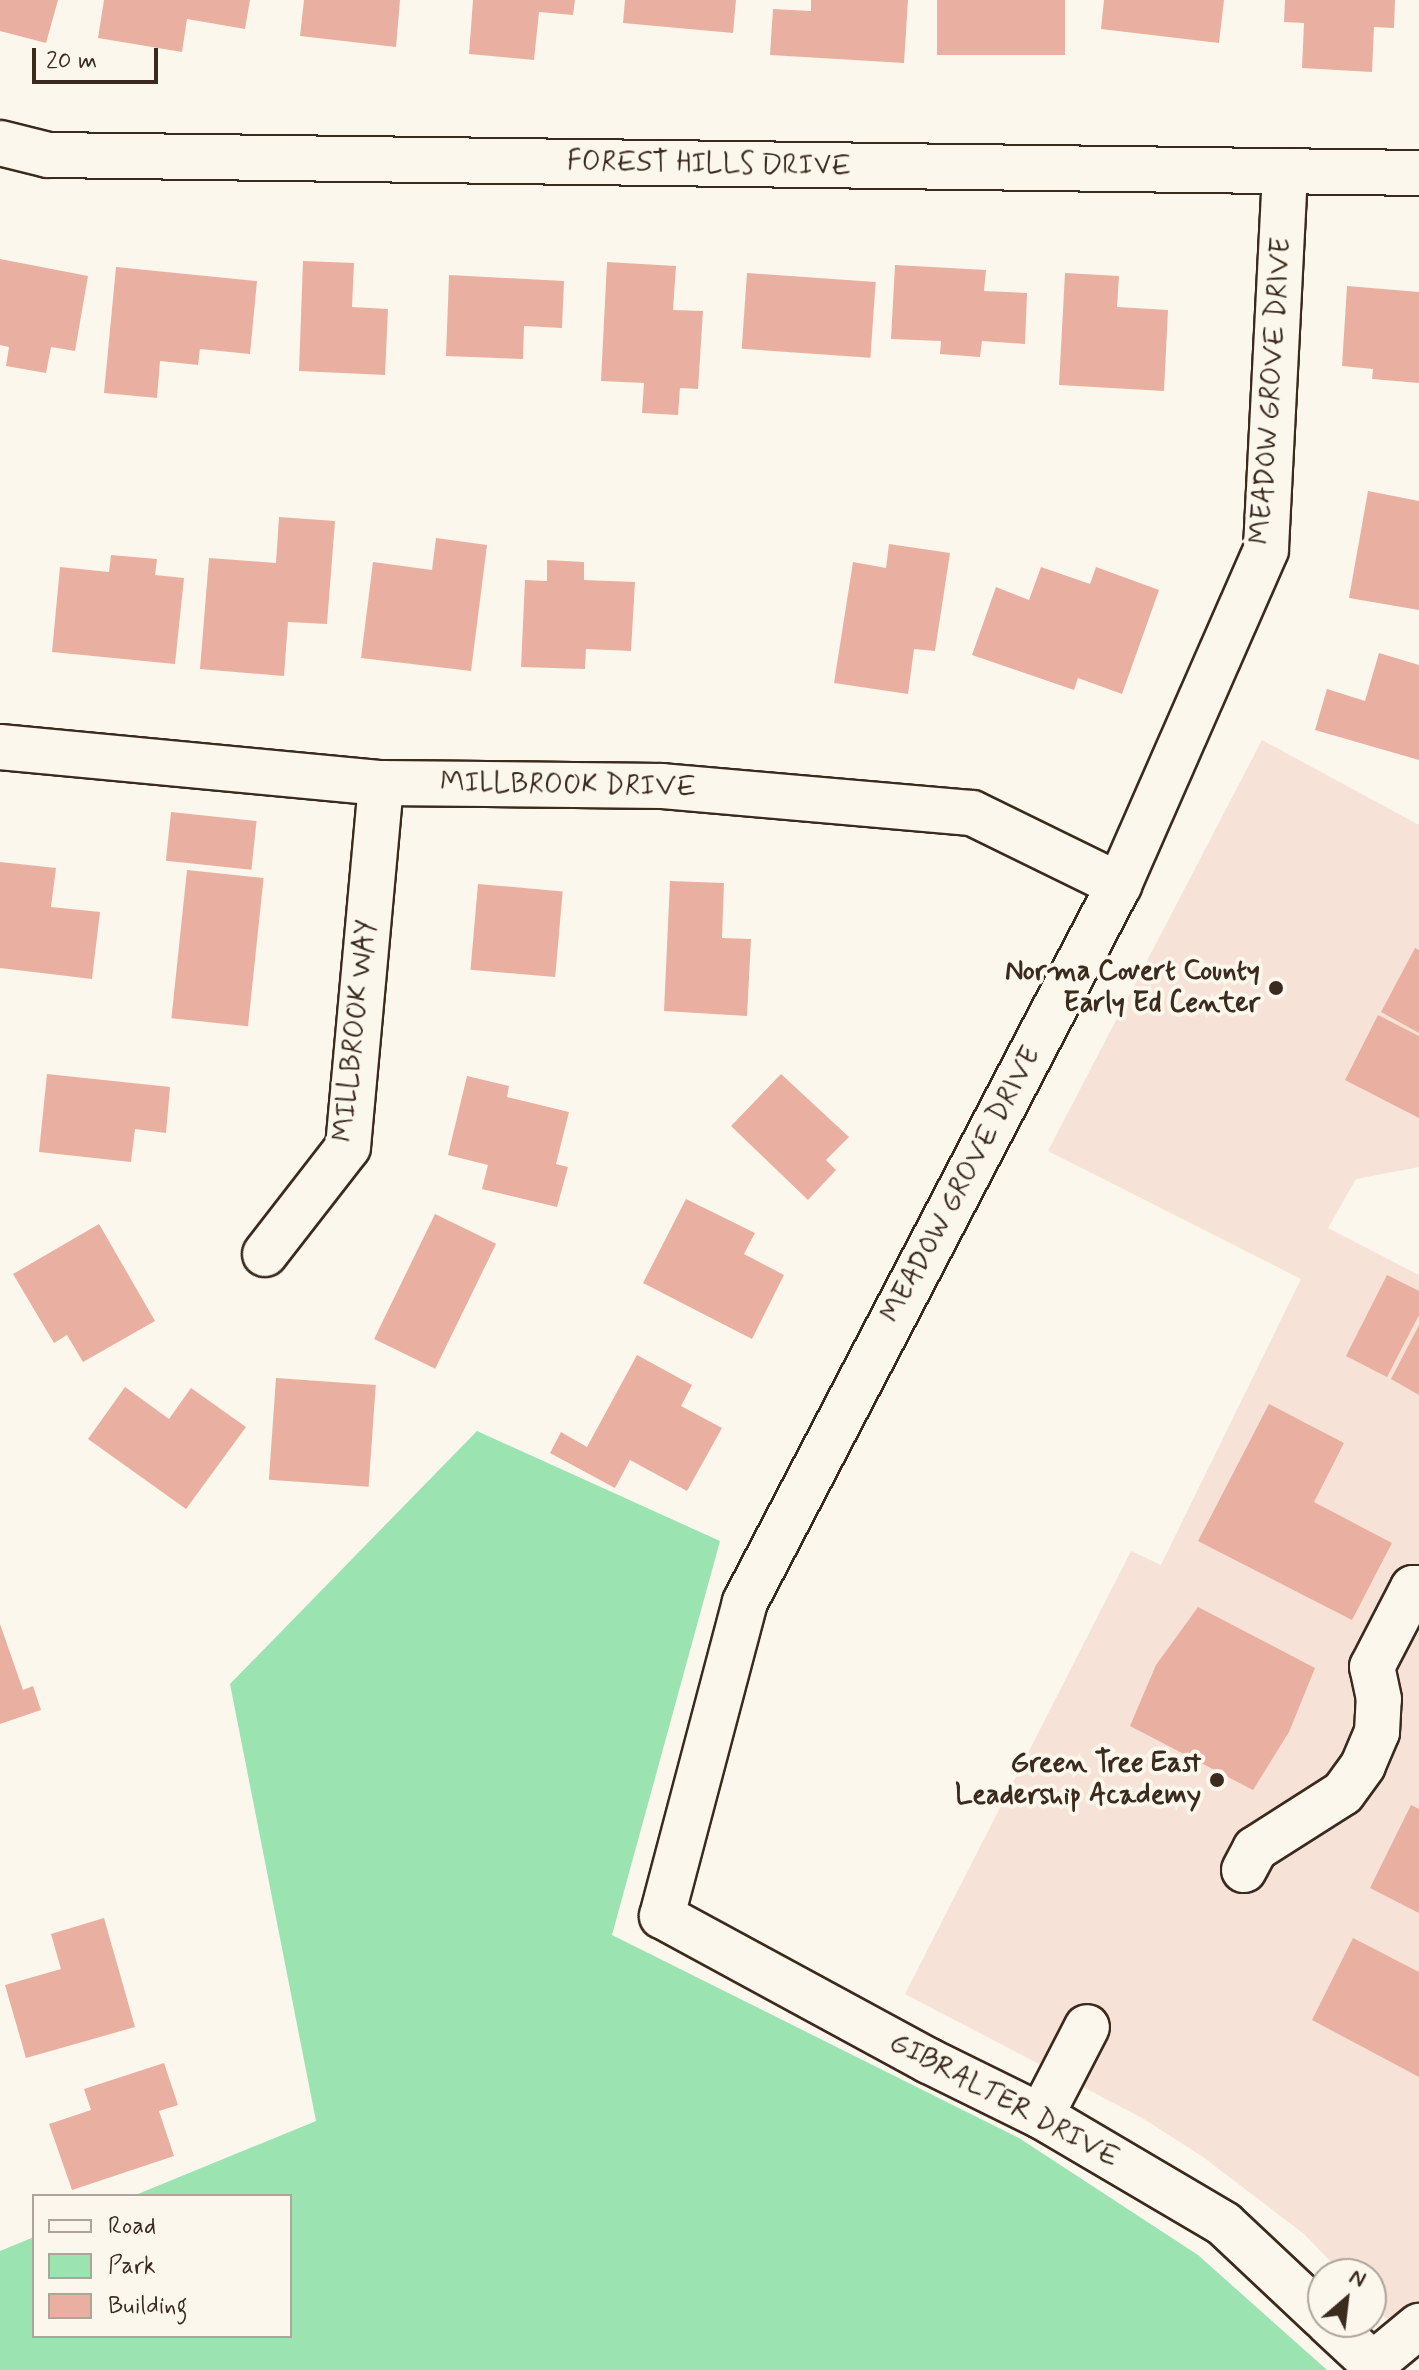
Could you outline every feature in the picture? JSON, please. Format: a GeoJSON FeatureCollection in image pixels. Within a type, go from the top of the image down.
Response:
{"type":"FeatureCollection","features":[{"type":"Feature","properties":{"kind":"street","name":"FOREST HILLS DRIVE"},"geometry":{"type":"LineString","coordinates":[[0,143],[64,156],[1419,173]]}},
{"type":"Feature","properties":{"kind":"street","name":"MEADOW GROVE DRIVE"},"geometry":{"type":"LineString","coordinates":[[662,1916],[745,1602],[1119,885],[1266,550],[1285,173]]}},
{"type":"Feature","properties":{"kind":"street","name":"MILLBROOK DRIVE"},"geometry":{"type":"LineString","coordinates":[[0,747],[381,783],[662,786],[972,813],[1119,885]]}},
{"type":"Feature","properties":{"kind":"street","name":"MILLBROOK WAY"},"geometry":{"type":"LineString","coordinates":[[265,1254],[348,1147],[381,783]]}},
{"type":"Feature","properties":{"kind":"street"},"geometry":{"type":"LineString","coordinates":[[1249,1860],[1343,1793],[1363,1765],[1377,1732],[1379,1699],[1372,1667],[1413,1588],[1419,1588]]}},
{"type":"Feature","properties":{"kind":"street","name":"GIBRALTER DRIVE"},"geometry":{"type":"LineString","coordinates":[[662,1916],[929,2061],[1041,2116],[1224,2224],[1307,2302]]}},
{"type":"Feature","properties":{"kind":"street"},"geometry":{"type":"LineString","coordinates":[[1041,2116],[1087,2027]]}},
{"type":"Feature","properties":{"kind":"street"},"geometry":{"type":"LineString","coordinates":[[1345,2338],[1373,2364],[1419,2326]]}},
{"type":"Feature","properties":{"kind":"shaded area","name":"Green Tree East Leadership Academy"},"geometry":{"type":"Polygon","coordinates":[[[1262,740],[1419,825],[1419,1167],[1356,1179],[1328,1228],[1419,1275],[1419,2352],[1387,2319],[1387,2258],[1327,2258],[1304,2234],[1203,2157],[1144,2119],[905,1994],[1131,1551],[1161,1565],[1301,1279],[1048,1151],[1262,740]]]}},
{"type":"Feature","properties":{"kind":"green space"},"geometry":{"type":"Polygon","coordinates":[[[477,1431],[720,1541],[612,1935],[1019,2138],[1198,2255],[1327,2370],[0,2370],[0,2251],[32,2238],[32,2338],[292,2338],[292,2194],[138,2194],[316,2121],[230,1684],[477,1431]]]}},
{"type":"Feature","properties":{"kind":"building"},"geometry":{"type":"Polygon","coordinates":[[[0,0],[58,0],[46,43],[0,31],[0,0]]]}},
{"type":"Feature","properties":{"kind":"building"},"geometry":{"type":"Polygon","coordinates":[[[104,0],[250,0],[245,29],[187,19],[182,52],[98,38],[104,0]]]}},
{"type":"Feature","properties":{"kind":"building"},"geometry":{"type":"Polygon","coordinates":[[[304,0],[400,0],[396,47],[300,36],[304,0]]]}},
{"type":"Feature","properties":{"kind":"building"},"geometry":{"type":"Polygon","coordinates":[[[473,0],[575,0],[573,15],[539,12],[534,60],[469,54],[473,0]]]}},
{"type":"Feature","properties":{"kind":"building"},"geometry":{"type":"Polygon","coordinates":[[[625,0],[736,0],[733,33],[623,23],[625,0]]]}},
{"type":"Feature","properties":{"kind":"building"},"geometry":{"type":"Polygon","coordinates":[[[811,0],[908,0],[904,63],[770,55],[773,9],[811,11],[811,0]]]}},
{"type":"Feature","properties":{"kind":"building"},"geometry":{"type":"Polygon","coordinates":[[[937,0],[1065,0],[1065,55],[937,55],[937,0]]]}},
{"type":"Feature","properties":{"kind":"building"},"geometry":{"type":"Polygon","coordinates":[[[1104,0],[1224,0],[1219,43],[1101,29],[1104,0]]]}},
{"type":"Feature","properties":{"kind":"building"},"geometry":{"type":"Polygon","coordinates":[[[1285,0],[1395,0],[1394,28],[1374,27],[1372,72],[1302,68],[1304,23],[1284,22],[1285,0]]]}},
{"type":"Feature","properties":{"kind":"building"},"geometry":{"type":"Polygon","coordinates":[[[0,259],[88,276],[75,351],[51,347],[46,373],[6,366],[9,347],[0,345],[0,259]]]}},
{"type":"Feature","properties":{"kind":"building"},"geometry":{"type":"Polygon","coordinates":[[[303,261],[354,263],[352,307],[388,309],[385,375],[299,371],[303,261]]]}},
{"type":"Feature","properties":{"kind":"building"},"geometry":{"type":"Polygon","coordinates":[[[607,262],[676,266],[673,310],[703,311],[698,389],[680,388],[678,415],[642,413],[644,383],[601,381],[607,262]]]}},
{"type":"Feature","properties":{"kind":"building"},"geometry":{"type":"Polygon","coordinates":[[[895,265],[986,270],[984,291],[1027,293],[1025,344],[982,341],[980,357],[940,354],[941,341],[891,339],[895,265]]]}},
{"type":"Feature","properties":{"kind":"building"},"geometry":{"type":"Polygon","coordinates":[[[116,267],[257,281],[250,354],[200,349],[198,365],[160,361],[157,398],[104,393],[116,267]]]}},
{"type":"Feature","properties":{"kind":"building"},"geometry":{"type":"Polygon","coordinates":[[[747,273],[876,282],[870,358],[742,349],[747,273]]]}},
{"type":"Feature","properties":{"kind":"building"},"geometry":{"type":"Polygon","coordinates":[[[1065,273],[1119,276],[1117,307],[1168,310],[1164,391],[1059,385],[1065,273]]]}},
{"type":"Feature","properties":{"kind":"building"},"geometry":{"type":"Polygon","coordinates":[[[449,275],[564,281],[562,328],[524,326],[523,359],[446,356],[449,275]]]}},
{"type":"Feature","properties":{"kind":"building"},"geometry":{"type":"Polygon","coordinates":[[[1347,286],[1419,292],[1419,383],[1372,379],[1373,369],[1342,366],[1347,286]]]}},
{"type":"Feature","properties":{"kind":"building"},"geometry":{"type":"Polygon","coordinates":[[[1368,491],[1419,501],[1419,610],[1349,598],[1368,491]]]}},
{"type":"Feature","properties":{"kind":"building"},"geometry":{"type":"Polygon","coordinates":[[[279,517],[335,521],[327,624],[288,622],[284,676],[200,669],[209,558],[276,563],[279,517]]]}},
{"type":"Feature","properties":{"kind":"building"},"geometry":{"type":"Polygon","coordinates":[[[436,538],[487,545],[471,671],[361,658],[373,562],[432,570],[436,538]]]}},
{"type":"Feature","properties":{"kind":"building"},"geometry":{"type":"Polygon","coordinates":[[[889,544],[950,553],[935,651],[914,649],[908,694],[834,683],[853,562],[886,568],[889,544]]]}},
{"type":"Feature","properties":{"kind":"building"},"geometry":{"type":"Polygon","coordinates":[[[111,555],[157,559],[155,575],[184,578],[175,664],[52,652],[60,567],[109,572],[111,555]]]}},
{"type":"Feature","properties":{"kind":"building"},"geometry":{"type":"Polygon","coordinates":[[[547,560],[584,562],[584,580],[635,582],[631,651],[586,649],[585,669],[521,667],[525,580],[547,581],[547,560]]]}},
{"type":"Feature","properties":{"kind":"building"},"geometry":{"type":"Polygon","coordinates":[[[1041,567],[1090,584],[1096,567],[1159,590],[1122,694],[1078,678],[1074,690],[972,655],[996,587],[1029,600],[1041,567]]]}},
{"type":"Feature","properties":{"kind":"building"},"geometry":{"type":"Polygon","coordinates":[[[1379,653],[1419,665],[1419,760],[1315,730],[1327,689],[1365,701],[1379,653]]]}},
{"type":"Feature","properties":{"kind":"building"},"geometry":{"type":"Polygon","coordinates":[[[171,812],[257,821],[251,870],[166,861],[171,812]]]}},
{"type":"Feature","properties":{"kind":"building"},"geometry":{"type":"Polygon","coordinates":[[[0,862],[56,868],[51,907],[100,912],[92,979],[0,968],[0,862]]]}},
{"type":"Feature","properties":{"kind":"building"},"geometry":{"type":"Polygon","coordinates":[[[187,870],[264,878],[248,1026],[171,1018],[187,870]]]}},
{"type":"Feature","properties":{"kind":"building"},"geometry":{"type":"Polygon","coordinates":[[[670,881],[724,883],[722,938],[751,939],[747,1016],[664,1011],[670,881]]]}},
{"type":"Feature","properties":{"kind":"building"},"geometry":{"type":"Polygon","coordinates":[[[478,884],[563,891],[555,977],[471,970],[478,884]]]}},
{"type":"Feature","properties":{"kind":"building"},"geometry":{"type":"Polygon","coordinates":[[[1415,948],[1419,950],[1419,1033],[1381,1012],[1415,948]]]}},
{"type":"Feature","properties":{"kind":"building"},"geometry":{"type":"Polygon","coordinates":[[[1378,1015],[1419,1036],[1419,1118],[1345,1080],[1378,1015]]]}},
{"type":"Feature","properties":{"kind":"building"},"geometry":{"type":"Polygon","coordinates":[[[47,1074],[170,1087],[166,1133],[135,1129],[131,1162],[39,1152],[47,1074]]]}},
{"type":"Feature","properties":{"kind":"building"},"geometry":{"type":"Polygon","coordinates":[[[781,1074],[849,1137],[826,1160],[836,1170],[808,1200],[731,1126],[781,1074]]]}},
{"type":"Feature","properties":{"kind":"building"},"geometry":{"type":"Polygon","coordinates":[[[467,1076],[509,1086],[507,1097],[569,1112],[556,1164],[568,1167],[557,1207],[482,1189],[488,1165],[448,1155],[467,1076]]]}},
{"type":"Feature","properties":{"kind":"building"},"geometry":{"type":"Polygon","coordinates":[[[686,1199],[755,1233],[744,1254],[784,1275],[752,1339],[643,1283],[686,1199]]]}},
{"type":"Feature","properties":{"kind":"building"},"geometry":{"type":"Polygon","coordinates":[[[435,1214],[496,1244],[435,1369],[374,1339],[435,1214]]]}},
{"type":"Feature","properties":{"kind":"building"},"geometry":{"type":"Polygon","coordinates":[[[99,1224],[155,1321],[83,1362],[67,1335],[54,1343],[13,1274],[99,1224]]]}},
{"type":"Feature","properties":{"kind":"building"},"geometry":{"type":"Polygon","coordinates":[[[1387,1275],[1419,1291],[1419,1315],[1387,1377],[1346,1356],[1387,1275]]]}},
{"type":"Feature","properties":{"kind":"building"},"geometry":{"type":"Polygon","coordinates":[[[1419,1325],[1419,1395],[1391,1379],[1419,1325]]]}},
{"type":"Feature","properties":{"kind":"building"},"geometry":{"type":"Polygon","coordinates":[[[637,1355],[692,1385],[681,1406],[722,1428],[687,1491],[630,1460],[615,1488],[550,1453],[561,1432],[587,1447],[637,1355]]]}},
{"type":"Feature","properties":{"kind":"building"},"geometry":{"type":"Polygon","coordinates":[[[276,1378],[376,1385],[369,1487],[269,1480],[276,1378]]]}},
{"type":"Feature","properties":{"kind":"building"},"geometry":{"type":"Polygon","coordinates":[[[125,1387],[169,1419],[191,1388],[246,1427],[186,1509],[88,1439],[125,1387]]]}},
{"type":"Feature","properties":{"kind":"building"},"geometry":{"type":"Polygon","coordinates":[[[1269,1404],[1344,1443],[1314,1502],[1392,1543],[1352,1620],[1198,1541],[1269,1404]]]}},
{"type":"Feature","properties":{"kind":"building"},"geometry":{"type":"Polygon","coordinates":[[[1198,1607],[1315,1668],[1289,1732],[1253,1790],[1130,1726],[1156,1665],[1198,1607]]]}},
{"type":"Feature","properties":{"kind":"building"},"geometry":{"type":"Polygon","coordinates":[[[0,1624],[23,1690],[33,1686],[41,1710],[0,1724],[0,1624]]]}},
{"type":"Feature","properties":{"kind":"building"},"geometry":{"type":"Polygon","coordinates":[[[1411,1805],[1419,1809],[1419,1913],[1370,1888],[1411,1805]]]}},
{"type":"Feature","properties":{"kind":"building"},"geometry":{"type":"Polygon","coordinates":[[[104,1918],[135,2027],[26,2058],[5,1985],[61,1969],[51,1934],[104,1918]]]}},
{"type":"Feature","properties":{"kind":"building"},"geometry":{"type":"Polygon","coordinates":[[[1353,1938],[1419,1972],[1419,2077],[1312,2020],[1353,1938]]]}},
{"type":"Feature","properties":{"kind":"building"},"geometry":{"type":"Polygon","coordinates":[[[164,2063],[178,2105],[159,2111],[174,2156],[72,2190],[49,2124],[91,2110],[84,2089],[164,2063]]]}},
{"type":"Feature","properties":{"kind":"place","name":"Norma Covert County Early Ed Center"},"geometry":{"type":"Point","coordinates":[1276,988]}},
{"type":"Feature","properties":{"kind":"place","name":"Green Tree East Leadership Academy"},"geometry":{"type":"Point","coordinates":[1217,1780]}}]}
